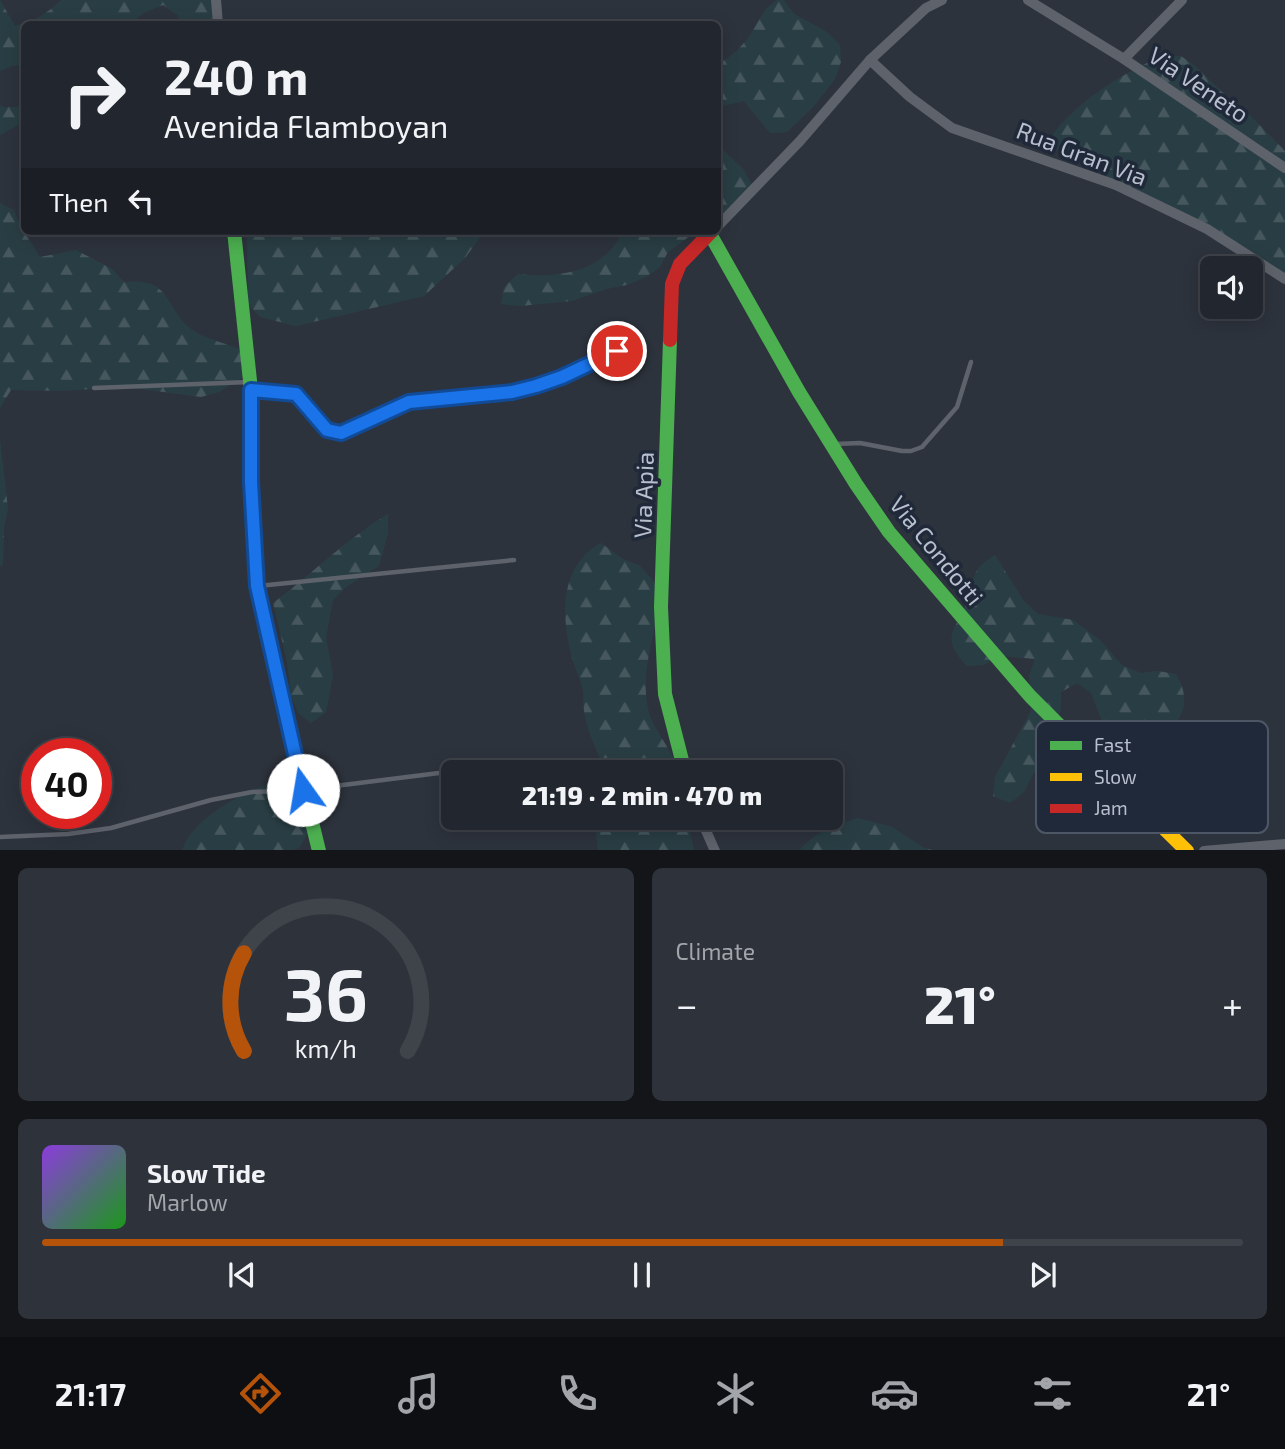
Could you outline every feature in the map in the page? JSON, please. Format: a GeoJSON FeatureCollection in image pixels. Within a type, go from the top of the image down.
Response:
{"type":"FeatureCollection","features":[{"type":"Feature","properties":{"kind":"street"},"geometry":{"type":"LineString","coordinates":[[216,0],[218,21]]}},
{"type":"Feature","properties":{"kind":"street","name":"Via Apia"},"geometry":{"type":"LineString","coordinates":[[721,222],[800,141],[870,61],[926,8],[942,0]]}},
{"type":"Feature","properties":{"kind":"street"},"geometry":{"type":"LineString","coordinates":[[1028,0],[1124,59],[1182,0]]}},
{"type":"Feature","properties":{"kind":"street","name":"Via Veneto"},"geometry":{"type":"LineString","coordinates":[[1124,59],[1285,168]]}},
{"type":"Feature","properties":{"kind":"street","name":"Rua Gran Via"},"geometry":{"type":"LineString","coordinates":[[870,61],[910,97],[952,128],[1116,185],[1207,229],[1285,279]]}},
{"type":"Feature","properties":{"kind":"street"},"geometry":{"type":"LineString","coordinates":[[234,235],[250,386],[251,482],[257,586],[319,850]]}},
{"type":"Feature","properties":{"kind":"street","name":"Via Apia"},"geometry":{"type":"LineString","coordinates":[[681,760],[665,694],[661,607],[672,284],[680,264],[708,235]]}},
{"type":"Feature","properties":{"kind":"street","name":"Via Condotti"},"geometry":{"type":"LineString","coordinates":[[716,235],[799,391],[889,532],[1030,696],[1055,721]]}},
{"type":"Feature","properties":{"kind":"street"},"geometry":{"type":"LineString","coordinates":[[250,386],[296,394],[327,430],[341,433],[409,402],[512,392],[536,386],[617,351]]}},
{"type":"Feature","properties":{"kind":"street"},"geometry":{"type":"LineString","coordinates":[[706,830],[715,850]]}},
{"type":"Feature","properties":{"kind":"street","name":"Via Condotti"},"geometry":{"type":"LineString","coordinates":[[1170,833],[1187,850]]}},
{"type":"Feature","properties":{"kind":"street"},"geometry":{"type":"LineString","coordinates":[[1205,850],[1285,844]]}},
{"type":"Feature","properties":{"kind":"lane"},"geometry":{"type":"LineString","coordinates":[[832,444],[860,443],[902,451],[922,447],[957,407],[971,362]]}},
{"type":"Feature","properties":{"kind":"lane"},"geometry":{"type":"LineString","coordinates":[[94,388],[250,386]]}},
{"type":"Feature","properties":{"kind":"lane"},"geometry":{"type":"LineString","coordinates":[[257,586],[514,560]]}},
{"type":"Feature","properties":{"kind":"lane"},"geometry":{"type":"LineString","coordinates":[[0,837],[68,834],[111,828],[211,800],[252,792],[303,790],[441,773]]}},
{"type":"Feature","properties":{"kind":"green space"},"geometry":{"type":"Polygon","coordinates":[[[0,0],[15,26],[21,24],[21,65],[0,71],[0,0]]]}},
{"type":"Feature","properties":{"kind":"green space"},"geometry":{"type":"Polygon","coordinates":[[[61,0],[216,0],[223,21],[180,21],[177,15],[163,5],[133,21],[30,21],[61,0]]]}},
{"type":"Feature","properties":{"kind":"green space"},"geometry":{"type":"Polygon","coordinates":[[[777,0],[784,0],[794,14],[827,32],[840,45],[841,62],[835,79],[814,106],[787,132],[770,133],[744,101],[721,106],[721,62],[740,48],[777,0]]]}},
{"type":"Feature","properties":{"kind":"green space"},"geometry":{"type":"Polygon","coordinates":[[[1163,56],[1181,56],[1239,104],[1285,151],[1285,282],[1263,269],[1263,256],[1242,256],[1156,204],[1046,144],[1082,104],[1114,81],[1163,56]]]}},
{"type":"Feature","properties":{"kind":"green space"},"geometry":{"type":"Polygon","coordinates":[[[0,105],[21,107],[21,124],[0,135],[0,105]]]}},
{"type":"Feature","properties":{"kind":"green space"},"geometry":{"type":"Polygon","coordinates":[[[721,148],[743,169],[752,185],[746,201],[721,215],[721,148]]]}},
{"type":"Feature","properties":{"kind":"green space"},"geometry":{"type":"Polygon","coordinates":[[[0,203],[14,210],[21,227],[21,235],[26,235],[40,257],[76,250],[112,269],[124,282],[151,284],[165,295],[191,329],[247,353],[252,371],[219,392],[201,397],[126,387],[59,391],[11,390],[0,408],[0,203]]]}},
{"type":"Feature","properties":{"kind":"green space"},"geometry":{"type":"Polygon","coordinates":[[[247,235],[482,235],[465,258],[424,296],[296,326],[260,317],[248,304],[247,235]]]}},
{"type":"Feature","properties":{"kind":"green space"},"geometry":{"type":"Polygon","coordinates":[[[620,235],[691,235],[668,252],[659,268],[627,285],[572,301],[520,306],[501,304],[504,287],[518,274],[548,275],[579,270],[605,256],[620,235]]]}},
{"type":"Feature","properties":{"kind":"green space"},"geometry":{"type":"Polygon","coordinates":[[[0,440],[8,508],[4,528],[3,565],[0,566],[0,440]]]}},
{"type":"Feature","properties":{"kind":"green space"},"geometry":{"type":"Polygon","coordinates":[[[388,514],[388,533],[379,566],[346,587],[333,600],[326,638],[333,675],[326,712],[311,723],[298,713],[291,696],[287,662],[273,603],[358,534],[388,514]]]}},
{"type":"Feature","properties":{"kind":"green space"},"geometry":{"type":"Polygon","coordinates":[[[601,543],[623,559],[639,565],[652,579],[662,597],[647,666],[646,695],[650,717],[674,760],[602,760],[590,734],[585,719],[583,690],[568,639],[565,607],[571,577],[588,552],[601,543]]]}},
{"type":"Feature","properties":{"kind":"green space"},"geometry":{"type":"Polygon","coordinates":[[[995,555],[1024,601],[1038,614],[1073,620],[1100,640],[1122,665],[1141,673],[1158,671],[1176,674],[1184,700],[1182,712],[1177,721],[1102,721],[1091,693],[1077,683],[1061,692],[1061,710],[1056,721],[1036,721],[1036,770],[1024,792],[1010,803],[993,796],[995,777],[1031,711],[1029,676],[1035,659],[1000,656],[984,665],[967,666],[958,656],[953,647],[952,633],[964,610],[976,573],[995,555]]]}},
{"type":"Feature","properties":{"kind":"green space"},"geometry":{"type":"Polygon","coordinates":[[[284,781],[304,812],[308,833],[299,848],[182,850],[197,827],[210,815],[240,796],[284,781]]]}},
{"type":"Feature","properties":{"kind":"green space"},"geometry":{"type":"Polygon","coordinates":[[[858,818],[892,827],[924,848],[932,850],[800,850],[826,830],[843,830],[843,823],[858,818]]]}},
{"type":"Feature","properties":{"kind":"green space"},"geometry":{"type":"Polygon","coordinates":[[[597,830],[690,830],[694,850],[598,850],[597,830]]]}},
{"type":"Feature","properties":{"kind":"traffic: fast"},"geometry":{"type":"LineString","coordinates":[[234,235],[251,390],[251,482],[257,586],[319,850]]}},
{"type":"Feature","properties":{"kind":"traffic: fast"},"geometry":{"type":"LineString","coordinates":[[711,235],[799,392],[889,532],[1030,696],[1055,721]]}},
{"type":"Feature","properties":{"kind":"traffic: fast"},"geometry":{"type":"LineString","coordinates":[[670,340],[661,607],[665,694],[682,760]]}},
{"type":"Feature","properties":{"kind":"traffic: slow"},"geometry":{"type":"LineString","coordinates":[[1169,833],[1186,850]]}},
{"type":"Feature","properties":{"kind":"traffic: jam"},"geometry":{"type":"LineString","coordinates":[[670,340],[672,284],[680,264],[708,235]]}},
{"type":"Feature","properties":{"kind":"route"},"geometry":{"type":"LineString","coordinates":[[303,790],[257,586],[251,482],[251,390],[289,391],[296,394],[327,430],[341,433],[409,402],[512,392],[536,386],[617,351]]}}]}
